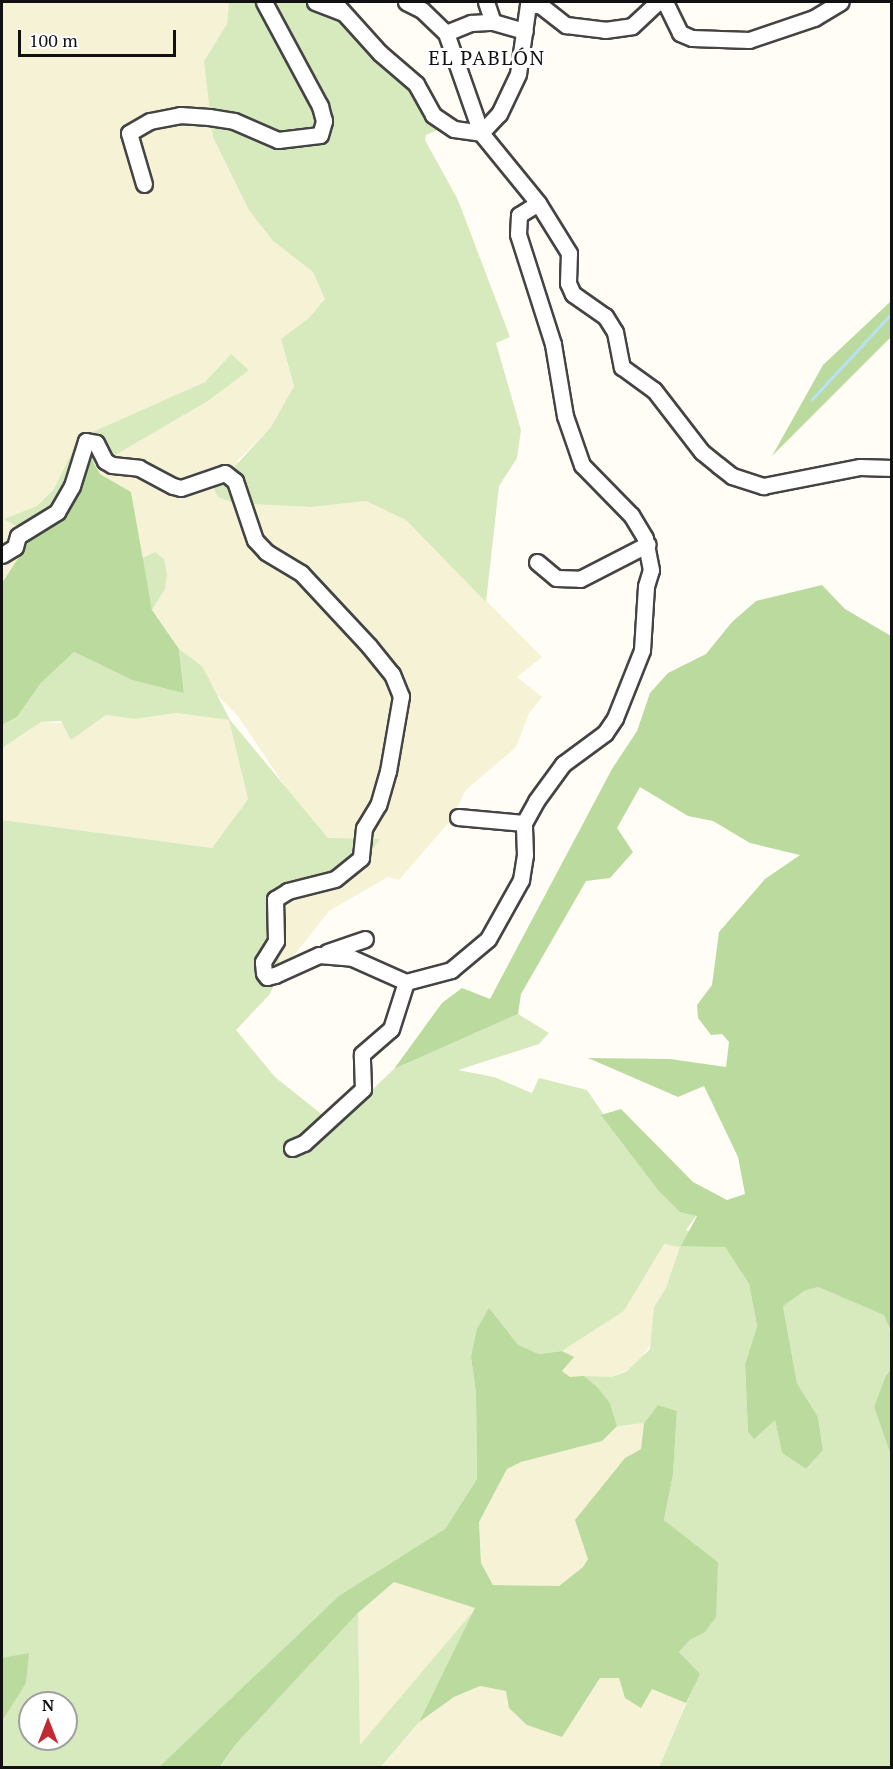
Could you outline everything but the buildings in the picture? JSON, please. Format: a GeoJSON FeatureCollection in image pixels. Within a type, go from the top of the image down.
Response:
{"type":"FeatureCollection","features":[{"type":"Feature","properties":{"kind":"street"},"geometry":{"type":"LineString","coordinates":[[144,184],[129,133],[150,121],[180,115],[209,117],[234,121],[278,140],[320,135],[324,121],[320,106],[264,2]]}},
{"type":"Feature","properties":{"kind":"street"},"geometry":{"type":"LineString","coordinates":[[315,2],[339,7],[380,53],[416,84],[433,115],[454,129],[481,134]]}},
{"type":"Feature","properties":{"kind":"street"},"geometry":{"type":"LineString","coordinates":[[406,2],[427,6],[446,33],[481,134],[538,203],[569,253],[568,283],[573,294],[605,316],[615,332],[622,366],[654,390],[702,452],[732,476],[763,486],[860,467],[891,468]]}},
{"type":"Feature","properties":{"kind":"street"},"geometry":{"type":"LineString","coordinates":[[486,2],[494,22]]}},
{"type":"Feature","properties":{"kind":"street"},"geometry":{"type":"LineString","coordinates":[[481,134],[499,114],[518,74],[527,3],[540,5],[566,25],[605,30],[632,26],[658,2]]}},
{"type":"Feature","properties":{"kind":"street"},"geometry":{"type":"LineString","coordinates":[[665,2],[680,33],[692,38],[749,40],[814,18],[841,2]]}},
{"type":"Feature","properties":{"kind":"street"},"geometry":{"type":"LineString","coordinates":[[446,33],[471,23],[494,22],[525,31]]}},
{"type":"Feature","properties":{"kind":"street"},"geometry":{"type":"LineString","coordinates":[[319,955],[352,958],[406,982],[451,970],[488,939],[521,880],[525,855],[524,823],[563,764],[605,733],[628,690],[642,650],[646,586],[651,570],[648,544],[631,515],[589,475],[576,452],[561,399],[553,344],[518,234],[519,215],[538,203]]}},
{"type":"Feature","properties":{"kind":"street"},"geometry":{"type":"LineString","coordinates":[[2,555],[15,547],[18,536],[57,512],[72,486],[87,441],[96,443],[105,461],[112,465],[139,468],[173,486],[181,488],[225,473],[235,481],[244,501],[255,540],[271,555],[301,573],[384,663],[401,696],[401,712],[378,805],[364,828],[361,858],[334,879],[288,891],[275,899],[276,941],[263,962],[264,973],[267,977],[275,975],[319,955],[365,939]]}},
{"type":"Feature","properties":{"kind":"street"},"geometry":{"type":"LineString","coordinates":[[537,561],[556,578],[580,579],[648,544]]}},
{"type":"Feature","properties":{"kind":"street"},"geometry":{"type":"LineString","coordinates":[[458,817],[524,823]]}},
{"type":"Feature","properties":{"kind":"street"},"geometry":{"type":"LineString","coordinates":[[292,1148],[304,1143],[363,1089],[362,1053],[391,1029],[406,982]]}},
{"type":"Feature","properties":{"kind":"shaded area"},"geometry":{"type":"Polygon","coordinates":[[[2,2],[229,2],[227,24],[204,61],[273,241],[313,272],[325,299],[309,318],[281,339],[294,386],[271,427],[237,461],[270,504],[312,507],[366,501],[406,520],[542,657],[517,677],[542,697],[529,713],[516,747],[466,790],[450,821],[399,880],[388,877],[329,911],[277,977],[278,906],[328,838],[285,786],[238,716],[212,690],[202,666],[179,649],[152,610],[165,589],[155,552],[142,558],[131,492],[100,474],[92,463],[117,454],[208,401],[249,369],[230,355],[205,382],[79,438],[54,489],[37,506],[5,519],[34,536],[2,583],[2,2]]]}},
{"type":"Feature","properties":{"kind":"shaded area"},"geometry":{"type":"Polygon","coordinates":[[[176,713],[230,720],[248,799],[212,848],[2,820],[2,748],[41,722],[93,725],[106,715],[135,719],[176,713]]]}},
{"type":"Feature","properties":{"kind":"shaded area"},"geometry":{"type":"Polygon","coordinates":[[[664,1244],[681,1246],[666,1288],[654,1307],[653,1340],[637,1365],[612,1377],[570,1377],[562,1371],[573,1357],[562,1351],[624,1311],[664,1244]]]}},
{"type":"Feature","properties":{"kind":"shaded area"},"geometry":{"type":"Polygon","coordinates":[[[630,1422],[644,1423],[641,1449],[631,1454],[588,1508],[588,1559],[583,1567],[559,1586],[493,1585],[481,1563],[479,1522],[507,1469],[521,1462],[601,1441],[617,1426],[630,1422]]]}},
{"type":"Feature","properties":{"kind":"shaded area"},"geometry":{"type":"Polygon","coordinates":[[[394,1582],[476,1608],[360,1746],[358,1613],[394,1582]]]}},
{"type":"Feature","properties":{"kind":"shaded area"},"geometry":{"type":"Polygon","coordinates":[[[600,1678],[619,1678],[625,1698],[641,1707],[652,1688],[686,1703],[659,1767],[381,1768],[419,1722],[454,1697],[480,1686],[506,1691],[561,1737],[600,1678]]]}},
{"type":"Feature","properties":{"kind":"green space"},"geometry":{"type":"Polygon","coordinates":[[[229,2],[335,2],[445,127],[426,135],[425,140],[458,200],[510,337],[496,343],[521,430],[517,458],[499,486],[486,602],[406,520],[366,501],[312,507],[234,503],[218,497],[214,489],[271,427],[294,386],[281,339],[309,318],[325,299],[313,272],[273,241],[249,210],[213,137],[204,61],[227,24],[229,2]]]}},
{"type":"Feature","properties":{"kind":"green space"},"geometry":{"type":"Polygon","coordinates":[[[891,301],[891,337],[772,456],[823,365],[891,301]]]}},
{"type":"Feature","properties":{"kind":"green space"},"geometry":{"type":"Polygon","coordinates":[[[231,354],[249,370],[208,401],[117,454],[92,463],[80,439],[67,483],[34,536],[4,519],[37,506],[54,489],[79,438],[205,382],[231,354]]]}},
{"type":"Feature","properties":{"kind":"green space"},"geometry":{"type":"Polygon","coordinates":[[[79,438],[100,474],[131,492],[152,610],[179,649],[184,693],[132,680],[74,652],[41,683],[17,717],[2,725],[2,583],[67,483],[79,438]]]}},
{"type":"Feature","properties":{"kind":"green space"},"geometry":{"type":"Polygon","coordinates":[[[155,552],[164,559],[167,574],[165,589],[152,610],[142,558],[155,552]]]}},
{"type":"Feature","properties":{"kind":"green space"},"geometry":{"type":"Polygon","coordinates":[[[822,585],[845,609],[891,636],[892,1334],[884,1315],[818,1287],[804,1291],[783,1306],[797,1383],[818,1417],[823,1450],[806,1469],[782,1453],[775,1420],[754,1439],[748,1432],[745,1364],[757,1326],[749,1284],[725,1247],[681,1246],[697,1216],[680,1212],[658,1190],[601,1115],[621,1109],[693,1182],[727,1200],[745,1194],[738,1157],[704,1086],[678,1097],[588,1058],[670,1059],[726,1067],[729,1042],[722,1034],[711,1035],[698,1018],[697,1005],[712,985],[719,932],[765,879],[800,855],[750,843],[713,821],[688,816],[640,787],[617,828],[633,852],[610,878],[586,881],[521,994],[518,1014],[394,1069],[442,1003],[462,988],[490,999],[612,769],[637,731],[650,693],[668,673],[706,654],[732,622],[756,601],[822,585]]]}},
{"type":"Feature","properties":{"kind":"green space"},"geometry":{"type":"Polygon","coordinates":[[[179,649],[202,666],[230,720],[328,838],[380,839],[362,863],[278,906],[283,922],[277,977],[270,994],[236,1030],[275,1077],[335,1125],[394,1069],[518,1014],[549,1033],[539,1044],[458,1070],[494,1077],[532,1093],[539,1078],[587,1090],[619,1137],[697,1215],[686,1230],[725,1247],[749,1284],[757,1326],[745,1364],[748,1432],[754,1438],[775,1419],[782,1453],[806,1469],[823,1450],[818,1417],[797,1383],[783,1306],[800,1292],[818,1287],[885,1315],[891,1334],[891,1369],[885,1377],[874,1407],[892,1455],[891,1767],[659,1767],[699,1674],[679,1652],[690,1640],[704,1633],[718,1562],[664,1520],[673,1475],[677,1411],[658,1405],[644,1423],[617,1426],[610,1403],[584,1376],[612,1377],[627,1371],[650,1349],[654,1307],[666,1288],[680,1247],[664,1244],[624,1311],[562,1351],[539,1354],[517,1345],[489,1309],[471,1357],[476,1394],[477,1479],[445,1529],[265,1668],[159,1767],[2,1767],[2,820],[212,848],[248,799],[229,720],[176,713],[135,719],[106,715],[71,740],[61,721],[41,722],[2,748],[2,725],[17,717],[41,683],[74,652],[132,680],[184,692],[179,649]]]}},
{"type":"Feature","properties":{"kind":"green space"},"geometry":{"type":"Polygon","coordinates":[[[489,1308],[518,1345],[539,1354],[562,1351],[574,1357],[562,1371],[570,1377],[584,1376],[597,1387],[610,1403],[617,1426],[602,1441],[521,1462],[507,1469],[479,1522],[481,1563],[493,1585],[559,1586],[583,1567],[588,1559],[575,1520],[625,1458],[641,1449],[644,1423],[658,1405],[677,1411],[673,1475],[664,1520],[718,1562],[716,1617],[704,1633],[690,1640],[679,1652],[700,1674],[686,1703],[652,1689],[641,1708],[625,1698],[619,1678],[600,1678],[562,1737],[527,1725],[509,1708],[506,1691],[480,1686],[454,1697],[419,1722],[475,1608],[394,1582],[358,1613],[236,1744],[220,1767],[159,1767],[339,1596],[445,1529],[477,1479],[476,1394],[471,1357],[477,1329],[489,1308]]]}},
{"type":"Feature","properties":{"kind":"green space"},"geometry":{"type":"Polygon","coordinates":[[[891,1369],[891,1455],[874,1407],[885,1377],[891,1369]]]}},
{"type":"Feature","properties":{"kind":"green space"},"geometry":{"type":"Polygon","coordinates":[[[476,1608],[419,1722],[381,1767],[220,1768],[236,1744],[358,1613],[360,1745],[476,1608]]]}},
{"type":"Feature","properties":{"kind":"green space"},"geometry":{"type":"Polygon","coordinates":[[[29,1653],[26,1683],[21,1691],[18,1691],[18,1696],[2,1721],[2,1658],[29,1653]]]}},
{"type":"Feature","properties":{"kind":"waterway"},"geometry":{"type":"LineString","coordinates":[[812,399],[892,313]]}},
{"type":"Feature","properties":{"kind":"district","name":"EL PABLÓN"},"geometry":{"type":"Point","coordinates":[487,57]}}]}
